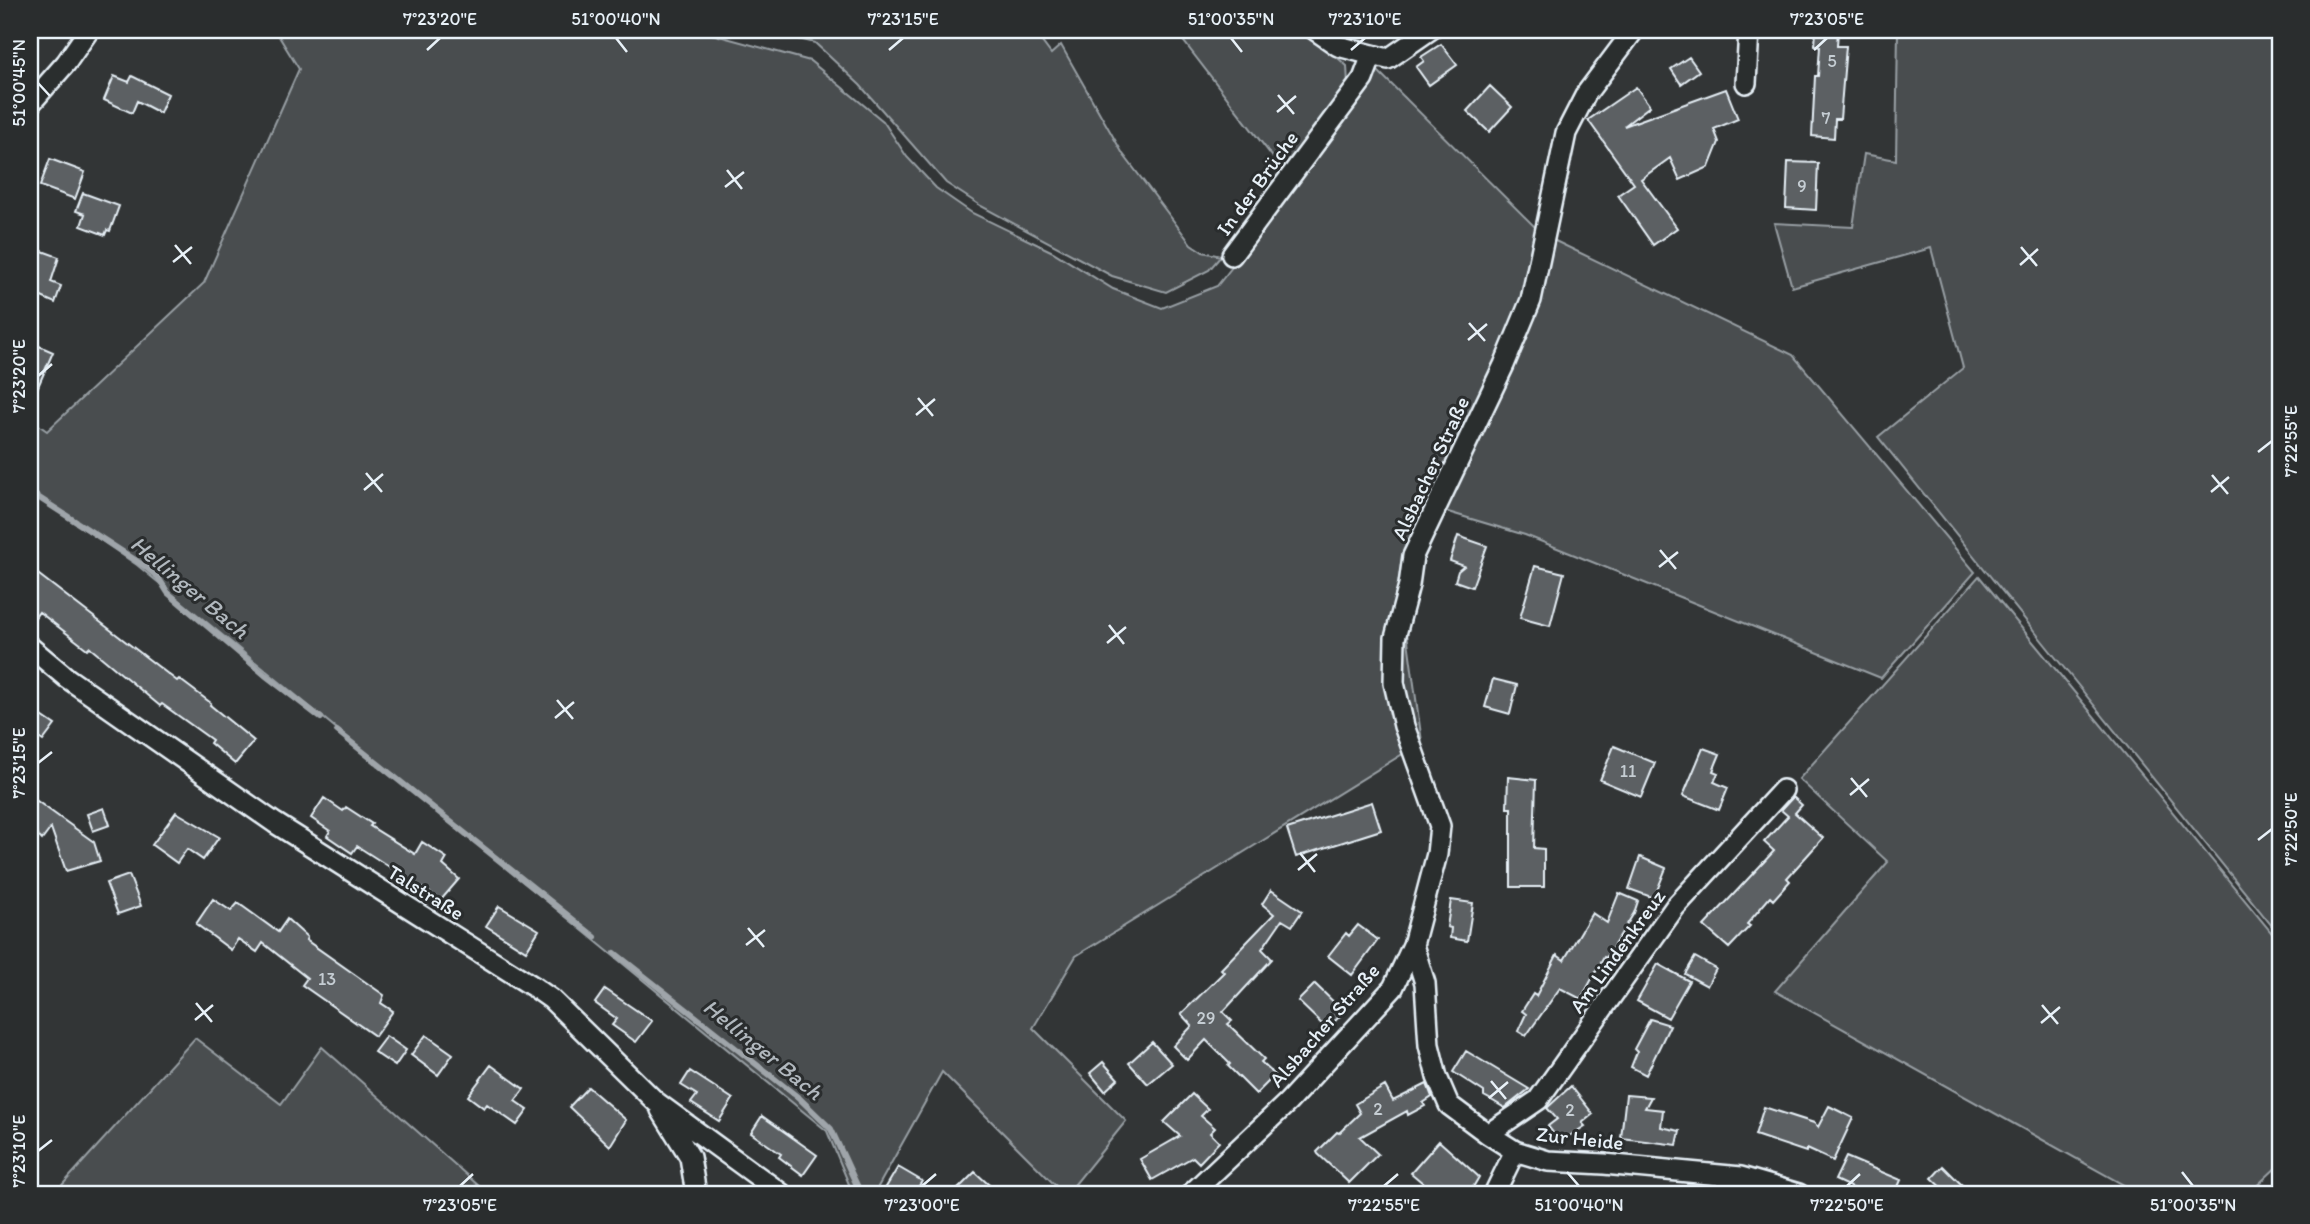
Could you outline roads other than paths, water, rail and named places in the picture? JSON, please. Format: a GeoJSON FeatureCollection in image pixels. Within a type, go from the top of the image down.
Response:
{"type":"FeatureCollection","features":[{"type":"Feature","properties":{"kind":"street"},"geometry":{"type":"LineString","coordinates":[[30,104],[66,63],[89,30]]}},
{"type":"Feature","properties":{"kind":"street"},"geometry":{"type":"LineString","coordinates":[[1315,30],[1338,46],[1388,59],[1430,30]]}},
{"type":"Feature","properties":{"kind":"street","name":"Alsbacher Straße"},"geometry":{"type":"LineString","coordinates":[[1191,1194],[1288,1102],[1392,988],[1413,945],[1437,854],[1440,826],[1404,726],[1394,683],[1395,638],[1409,585],[1413,556],[1504,365],[1531,300],[1566,133],[1586,94],[1634,30]]}},
{"type":"Feature","properties":{"kind":"street"},"geometry":{"type":"LineString","coordinates":[[1746,83],[1749,30]]}},
{"type":"Feature","properties":{"kind":"street","name":"In der Brüche"},"geometry":{"type":"LineString","coordinates":[[1232,255],[1363,79],[1372,55]]}},
{"type":"Feature","properties":{"kind":"street","name":"Talstraße"},"geometry":{"type":"LineString","coordinates":[[30,647],[67,678],[275,823],[551,999],[656,1102],[782,1194]]}},
{"type":"Feature","properties":{"kind":"street","name":"Am Lindenkreuz"},"geometry":{"type":"LineString","coordinates":[[1488,1135],[1538,1100],[1675,907],[1783,790]]}},
{"type":"Feature","properties":{"kind":"street","name":"Zur Heide"},"geometry":{"type":"LineString","coordinates":[[1413,945],[1425,983],[1429,1045],[1437,1077],[1449,1105],[1488,1135],[1515,1151],[1548,1161],[1741,1177],[1789,1193]]}},
{"type":"Feature","properties":{"kind":"street"},"geometry":{"type":"LineString","coordinates":[[656,1102],[690,1157],[696,1194]]}},
{"type":"Feature","properties":{"kind":"street"},"geometry":{"type":"LineString","coordinates":[[1494,1194],[1515,1151]]}},
{"type":"Feature","properties":{"kind":"waterway","name":"Hellinger Bach"},"geometry":{"type":"LineString","coordinates":[[30,492],[146,567],[158,577],[168,593],[265,675],[321,718]]}},
{"type":"Feature","properties":{"kind":"waterway","name":"Hellinger Bach"},"geometry":{"type":"LineString","coordinates":[[337,731],[595,937]]}},
{"type":"Feature","properties":{"kind":"waterway","name":"Hellinger Bach"},"geometry":{"type":"LineString","coordinates":[[615,953],[799,1098],[831,1129],[861,1194]]}}]}
